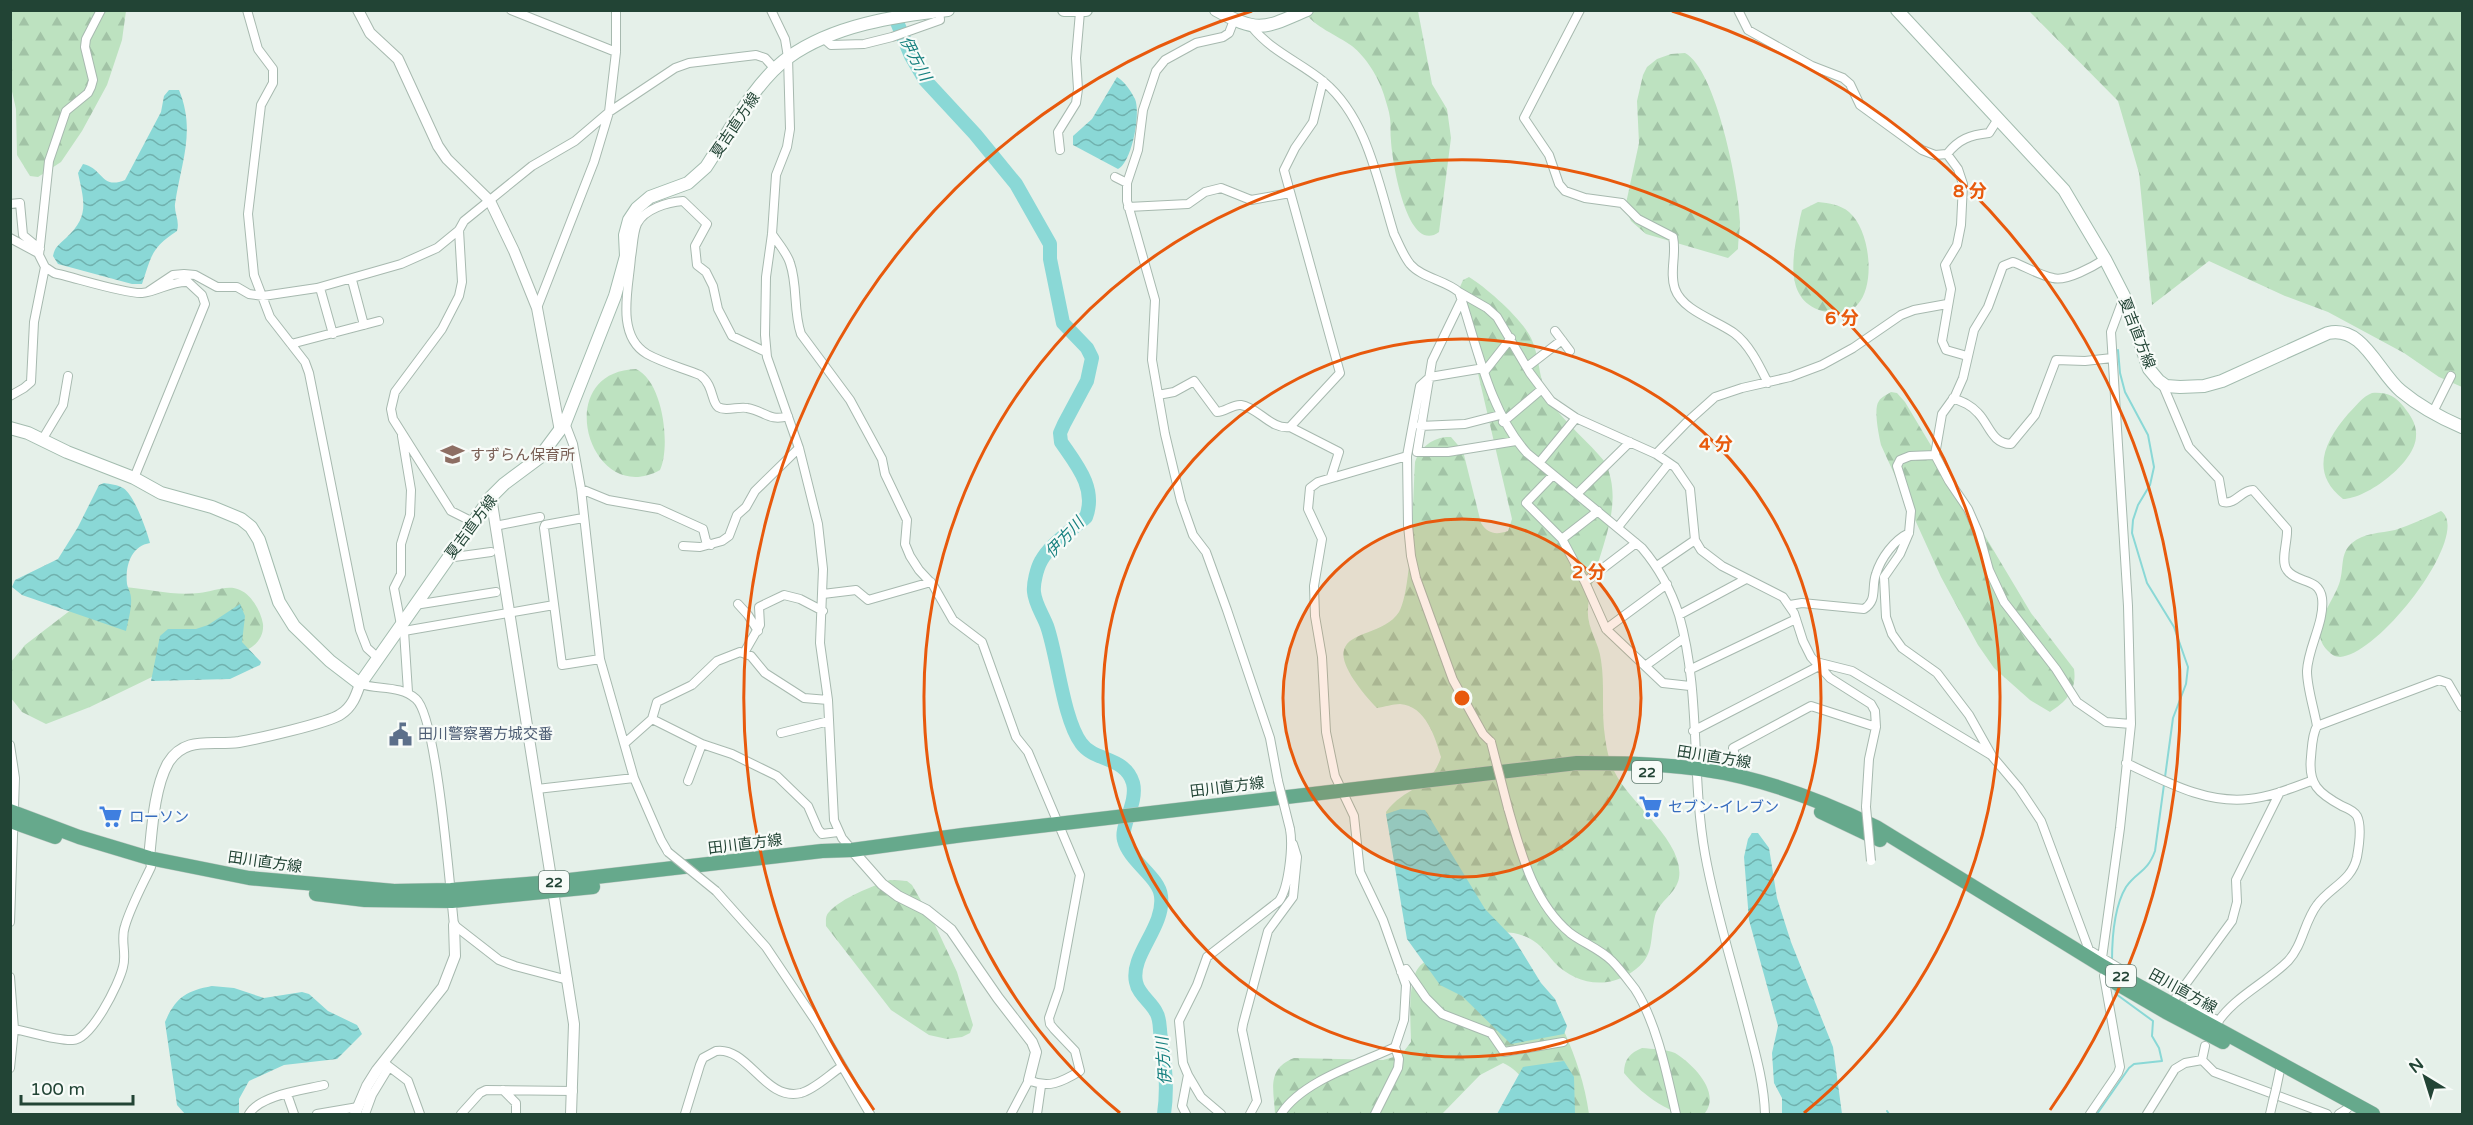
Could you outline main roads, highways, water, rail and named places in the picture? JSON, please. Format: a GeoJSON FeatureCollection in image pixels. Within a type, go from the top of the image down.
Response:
{"type":"FeatureCollection","features":[{"type":"Feature","properties":{"kind":"main road"},"geometry":{"type":"LineString","coordinates":[[1064,10],[1083,11]]}},
{"type":"Feature","properties":{"kind":"main road"},"geometry":{"type":"LineString","coordinates":[[1216,10],[1252,27],[1272,25],[1305,11]]}},
{"type":"Feature","properties":{"kind":"main road","name":"夏吉直方線"},"geometry":{"type":"LineString","coordinates":[[1897,10],[2064,190],[2124,296],[2149,369],[2166,386],[2204,386],[2222,381],[2318,337],[2340,330],[2352,335],[2401,391],[2433,412],[2463,427]]}},
{"type":"Feature","properties":{"kind":"main road","name":"夏吉直方線"},"geometry":{"type":"LineString","coordinates":[[10,428],[134,478],[160,493],[212,507],[241,519],[251,527],[259,540],[279,602],[294,626],[330,661],[360,684],[377,657],[403,628],[414,605],[491,497],[504,484],[539,458],[562,427],[629,257],[625,235],[629,220],[637,208],[650,197],[675,189],[697,176],[706,167],[762,84],[788,57],[842,30],[942,11]]}},
{"type":"Feature","properties":{"kind":"main road","name":"田川直方線"},"geometry":{"type":"LineString","coordinates":[[12,817],[79,837],[150,863],[261,879],[451,896],[553,887],[822,851],[856,854],[1577,763],[1634,763],[1696,774],[1782,797],[1824,813],[1877,838],[2104,976],[2166,1012],[2280,1071],[2348,1113]]}},
{"type":"Feature","properties":{"kind":"main road","name":"田川直方線"},"geometry":{"type":"LineString","coordinates":[[1696,774],[1741,776],[1832,807],[1876,827],[2104,967],[2373,1114]]}},
{"type":"Feature","properties":{"kind":"water"},"geometry":{"type":"Polygon","coordinates":[[[1117,77],[1127,86],[1137,106],[1131,147],[1123,165],[1118,169],[1073,145],[1073,136],[1092,119],[1117,77]]]}},
{"type":"Feature","properties":{"kind":"water"},"geometry":{"type":"Polygon","coordinates":[[[169,90],[179,90],[184,105],[187,133],[175,204],[177,231],[157,248],[142,284],[132,284],[58,264],[53,256],[55,250],[74,230],[82,215],[83,200],[78,173],[83,164],[90,166],[111,182],[125,180],[161,112],[164,96],[169,90]]]}},
{"type":"Feature","properties":{"kind":"water"},"geometry":{"type":"Polygon","coordinates":[[[104,483],[123,488],[131,497],[140,513],[150,543],[138,548],[128,564],[127,584],[131,602],[126,631],[22,595],[12,587],[15,580],[58,559],[78,527],[99,485],[104,483]]]}},
{"type":"Feature","properties":{"kind":"water"},"geometry":{"type":"Polygon","coordinates":[[[240,604],[245,616],[242,642],[261,662],[260,665],[230,679],[151,681],[160,636],[168,629],[196,629],[208,625],[240,604]]]}},
{"type":"Feature","properties":{"kind":"water"},"geometry":{"type":"Polygon","coordinates":[[[1401,809],[1425,810],[1485,909],[1514,939],[1541,983],[1555,999],[1567,1026],[1564,1034],[1511,1044],[1462,996],[1440,985],[1407,939],[1386,814],[1401,809]]]}},
{"type":"Feature","properties":{"kind":"water"},"geometry":{"type":"Polygon","coordinates":[[[1752,833],[1758,833],[1769,848],[1777,898],[1791,942],[1833,1047],[1842,1114],[1782,1114],[1782,1098],[1774,1083],[1772,1053],[1778,1026],[1749,920],[1744,857],[1748,839],[1752,833]]]}},
{"type":"Feature","properties":{"kind":"water"},"geometry":{"type":"Polygon","coordinates":[[[212,986],[234,988],[264,998],[302,992],[309,994],[328,1011],[357,1025],[362,1034],[337,1059],[284,1065],[249,1081],[239,1099],[239,1114],[185,1114],[177,1105],[165,1022],[173,1007],[183,996],[212,986]]]}},
{"type":"Feature","properties":{"kind":"water"},"geometry":{"type":"Polygon","coordinates":[[[1564,1061],[1574,1077],[1575,1114],[1497,1114],[1523,1067],[1564,1061]]]}},
{"type":"Feature","properties":{"kind":"waterway","name":"伊方川"},"geometry":{"type":"LineString","coordinates":[[892,10],[911,56],[925,80],[975,134],[1016,184],[1050,244],[1050,259],[1063,323],[1087,348],[1092,358],[1087,381],[1060,433],[1061,442],[1087,486],[1089,506],[1086,517],[1045,555],[1037,572],[1034,592],[1051,639],[1065,703],[1075,732],[1087,749],[1123,768],[1133,783],[1133,798],[1124,828],[1124,840],[1132,855],[1155,882],[1161,896],[1158,919],[1138,962],[1136,982],[1158,1015],[1166,1076],[1164,1114]]}},
{"type":"Feature","properties":{"kind":"waterway"},"geometry":{"type":"LineString","coordinates":[[2112,961],[2114,923],[2122,895],[2130,882],[2149,864],[2155,851],[2173,718],[2186,684],[2188,667],[2174,627],[2147,583],[2132,533],[2133,520],[2138,505],[2150,485],[2154,467],[2148,435],[2125,392],[2120,373],[2118,350]]}},
{"type":"Feature","properties":{"kind":"waterway"},"geometry":{"type":"LineString","coordinates":[[2097,1114],[2129,1068],[2134,1064],[2162,1061],[2159,1048],[2152,1036],[2153,1021],[2116,994],[2115,988]]}},
{"type":"Feature","properties":{"kind":"place","name":"すずらん保育所"},"geometry":{"type":"Point","coordinates":[452,455]}},
{"type":"Feature","properties":{"kind":"place","name":"田川警察署方城交番"},"geometry":{"type":"Point","coordinates":[400,734]}},
{"type":"Feature","properties":{"kind":"place","name":"セブン-イレブン"},"geometry":{"type":"Point","coordinates":[1650,807]}},
{"type":"Feature","properties":{"kind":"place","name":"ローソン"},"geometry":{"type":"Point","coordinates":[111,817]}}]}
